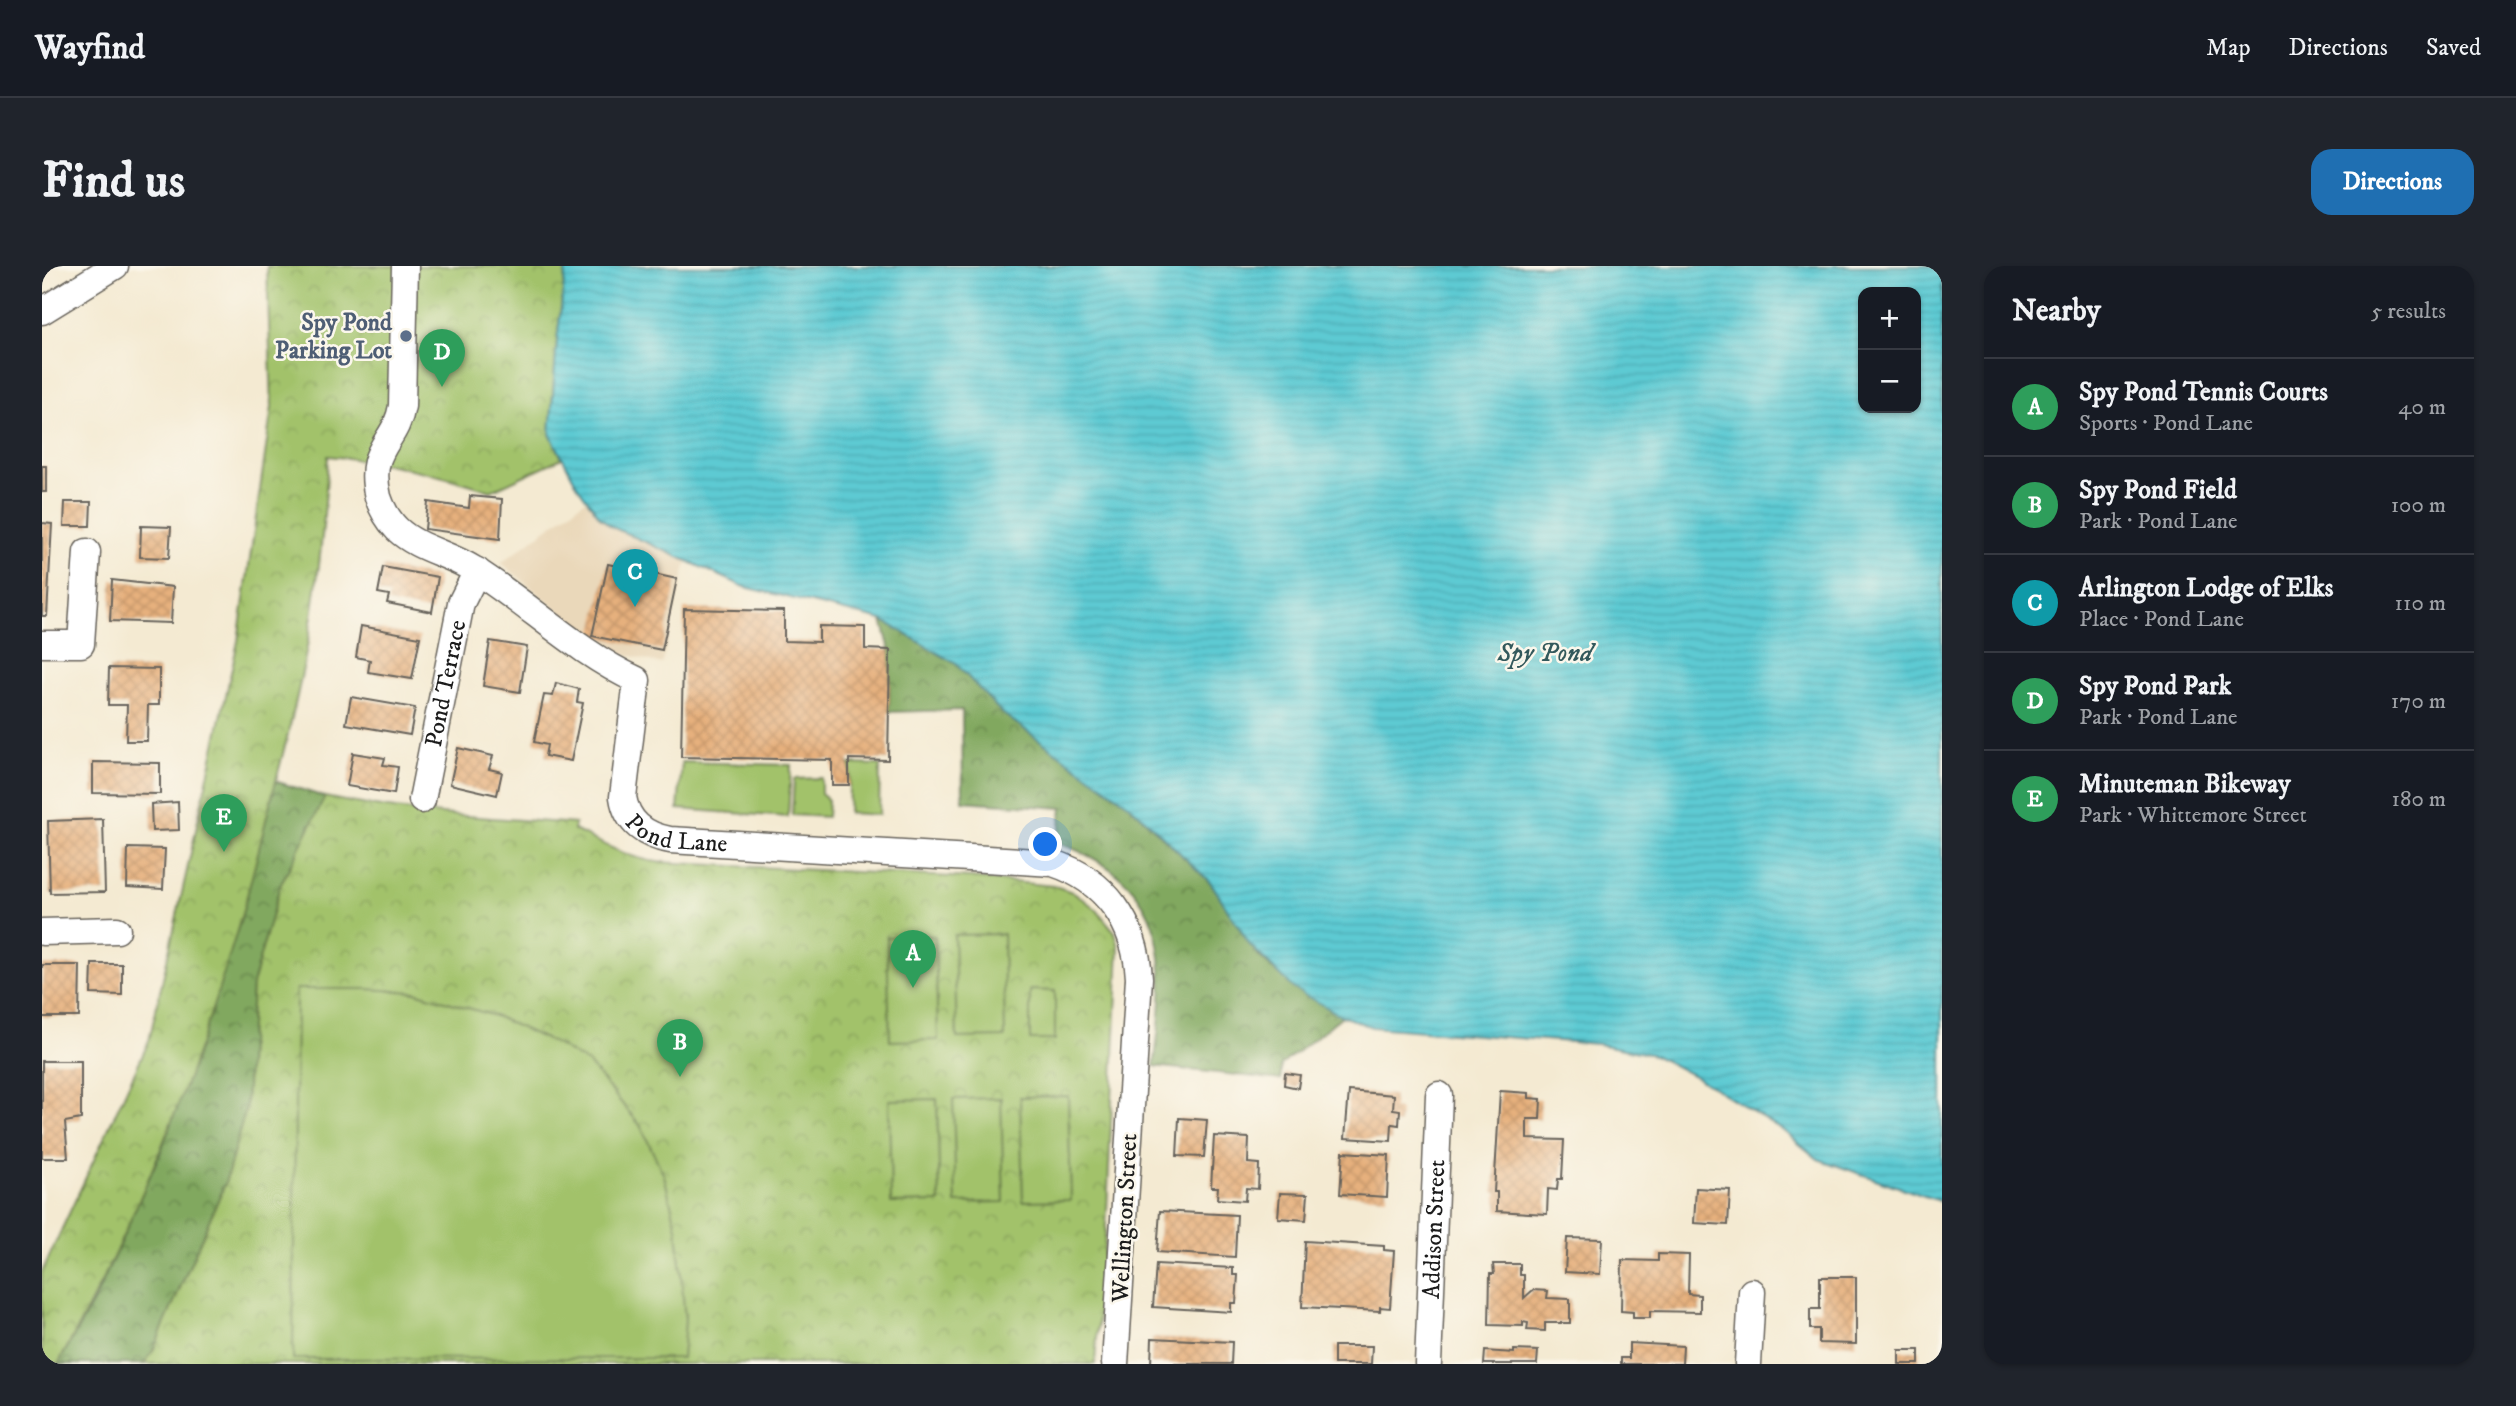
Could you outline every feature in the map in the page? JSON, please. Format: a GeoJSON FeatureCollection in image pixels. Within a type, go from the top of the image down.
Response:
{"type":"FeatureCollection","features":[{"type":"Feature","properties":{"kind":"street"},"geometry":{"type":"LineString","coordinates":[[42,312],[115,266]]}},
{"type":"Feature","properties":{"kind":"street","name":"Pond Lane"},"geometry":{"type":"LineString","coordinates":[[405,266],[402,406],[398,420],[383,444],[376,463],[379,499],[389,520],[407,537],[477,571],[588,654],[637,680],[623,797],[624,806],[638,827],[653,836],[670,840],[1042,862],[1074,871],[1094,884],[1123,917],[1135,947],[1139,978],[1133,1072]]}},
{"type":"Feature","properties":{"kind":"street"},"geometry":{"type":"LineString","coordinates":[[42,644],[81,643],[87,552]]}},
{"type":"Feature","properties":{"kind":"street","name":"Pond Terrace"},"geometry":{"type":"LineString","coordinates":[[422,800],[461,603],[477,571]]}},
{"type":"Feature","properties":{"kind":"street"},"geometry":{"type":"LineString","coordinates":[[42,932],[117,930]]}},
{"type":"Feature","properties":{"kind":"street","name":"Wellington Street"},"geometry":{"type":"LineString","coordinates":[[1115,1364],[1133,1072]]}},
{"type":"Feature","properties":{"kind":"street","name":"Addison Street"},"geometry":{"type":"LineString","coordinates":[[1428,1364],[1439,1095]]}},
{"type":"Feature","properties":{"kind":"street"},"geometry":{"type":"LineString","coordinates":[[1748,1364],[1752,1292]]}},
{"type":"Feature","properties":{"kind":"shaded area"},"geometry":{"type":"Polygon","coordinates":[[[587,499],[600,517],[627,534],[687,561],[662,664],[608,650],[501,563],[587,499]]]}},
{"type":"Feature","properties":{"kind":"green space"},"geometry":{"type":"Polygon","coordinates":[[[267,266],[566,266],[550,434],[562,458],[491,491],[411,469],[328,456],[319,568],[300,681],[250,884],[222,981],[161,1149],[113,1258],[58,1364],[42,1364],[42,1272],[149,1041],[238,641],[272,407],[267,266]]]}},
{"type":"Feature","properties":{"kind":"green space"},"geometry":{"type":"Polygon","coordinates":[[[882,620],[956,664],[1002,713],[1127,803],[1211,883],[1259,956],[1281,976],[1342,1016],[1281,1065],[1281,1080],[1154,1066],[1161,994],[1160,961],[1155,931],[1143,904],[1124,880],[1096,860],[1058,843],[1062,808],[963,801],[962,710],[889,712],[890,650],[882,620]]]}},
{"type":"Feature","properties":{"kind":"green space"},"geometry":{"type":"Polygon","coordinates":[[[682,762],[791,765],[788,817],[678,809],[682,762]]]}},
{"type":"Feature","properties":{"kind":"green space"},"geometry":{"type":"Polygon","coordinates":[[[850,764],[880,765],[879,815],[848,813],[850,764]]]}},
{"type":"Feature","properties":{"kind":"green space"},"geometry":{"type":"Polygon","coordinates":[[[821,778],[821,794],[828,800],[827,817],[792,815],[794,779],[821,778]]]}},
{"type":"Feature","properties":{"kind":"green space"},"geometry":{"type":"Polygon","coordinates":[[[275,781],[325,797],[280,886],[252,985],[246,1108],[225,1184],[153,1351],[144,1364],[58,1364],[96,1297],[162,1149],[240,922],[275,781]]]}},
{"type":"Feature","properties":{"kind":"green space"},"geometry":{"type":"Polygon","coordinates":[[[325,797],[418,812],[575,824],[574,830],[604,845],[625,854],[657,862],[972,878],[1055,886],[1075,893],[1096,909],[1115,932],[1119,947],[1107,1211],[1095,1364],[144,1364],[153,1351],[225,1184],[246,1108],[252,985],[280,886],[325,797]]]}},
{"type":"Feature","properties":{"kind":"green space"},"geometry":{"type":"Polygon","coordinates":[[[1003,934],[1005,1037],[957,1038],[954,935],[1003,934]]]}},
{"type":"Feature","properties":{"kind":"green space"},"geometry":{"type":"Polygon","coordinates":[[[935,936],[938,1040],[890,1041],[887,937],[935,936]]]}},
{"type":"Feature","properties":{"kind":"green space"},"geometry":{"type":"Polygon","coordinates":[[[296,989],[415,992],[495,1016],[556,1044],[589,1064],[640,1125],[664,1175],[677,1228],[685,1320],[682,1358],[293,1359],[296,989]]]}},
{"type":"Feature","properties":{"kind":"green space"},"geometry":{"type":"Polygon","coordinates":[[[1030,990],[1055,991],[1055,1040],[1030,1040],[1030,990]]]}},
{"type":"Feature","properties":{"kind":"green space"},"geometry":{"type":"Polygon","coordinates":[[[1068,1096],[1071,1200],[1023,1201],[1020,1097],[1068,1096]]]}},
{"type":"Feature","properties":{"kind":"green space"},"geometry":{"type":"Polygon","coordinates":[[[1001,1098],[1004,1202],[956,1203],[953,1099],[1001,1098]]]}},
{"type":"Feature","properties":{"kind":"green space"},"geometry":{"type":"Polygon","coordinates":[[[937,1099],[940,1202],[891,1203],[889,1100],[937,1099]]]}},
{"type":"Feature","properties":{"kind":"water","name":"Spy Pond"},"geometry":{"type":"Polygon","coordinates":[[[566,266],[1942,266],[1942,1202],[1818,1159],[1781,1129],[1698,1078],[1654,1055],[1598,1044],[1372,1027],[1342,1016],[1294,989],[1250,945],[1211,883],[1148,822],[1127,803],[1002,713],[956,664],[882,620],[745,587],[612,527],[600,517],[578,487],[550,434],[566,266]]]}},
{"type":"Feature","properties":{"kind":"building"},"geometry":{"type":"Polygon","coordinates":[[[42,466],[46,466],[46,492],[42,492],[42,466]]]}},
{"type":"Feature","properties":{"kind":"building"},"geometry":{"type":"Polygon","coordinates":[[[470,496],[502,499],[500,539],[425,529],[428,502],[469,508],[470,496]]]}},
{"type":"Feature","properties":{"kind":"building"},"geometry":{"type":"Polygon","coordinates":[[[65,502],[91,502],[90,526],[64,526],[65,502]]]}},
{"type":"Feature","properties":{"kind":"building"},"geometry":{"type":"Polygon","coordinates":[[[42,523],[52,524],[47,616],[42,616],[42,523]]]}},
{"type":"Feature","properties":{"kind":"building"},"geometry":{"type":"Polygon","coordinates":[[[141,526],[171,527],[169,558],[140,557],[141,526]]]}},
{"type":"Feature","properties":{"kind":"building"},"geometry":{"type":"Polygon","coordinates":[[[608,564],[677,579],[662,650],[592,636],[608,564]]]}},
{"type":"Feature","properties":{"kind":"building"},"geometry":{"type":"Polygon","coordinates":[[[383,567],[438,577],[432,612],[387,603],[389,595],[378,593],[383,567]]]}},
{"type":"Feature","properties":{"kind":"building"},"geometry":{"type":"Polygon","coordinates":[[[112,580],[173,587],[171,623],[110,621],[112,580]]]}},
{"type":"Feature","properties":{"kind":"building"},"geometry":{"type":"Polygon","coordinates":[[[684,609],[784,611],[784,641],[819,642],[819,626],[865,627],[865,649],[890,650],[888,760],[849,759],[849,785],[832,785],[832,760],[681,757],[684,609]]]}},
{"type":"Feature","properties":{"kind":"building"},"geometry":{"type":"Polygon","coordinates":[[[361,626],[420,637],[412,679],[368,672],[370,660],[356,657],[361,626]]]}},
{"type":"Feature","properties":{"kind":"building"},"geometry":{"type":"Polygon","coordinates":[[[490,641],[527,647],[520,692],[483,686],[490,641]]]}},
{"type":"Feature","properties":{"kind":"building"},"geometry":{"type":"Polygon","coordinates":[[[109,668],[159,669],[159,705],[148,705],[147,741],[126,741],[127,705],[108,705],[109,668]]]}},
{"type":"Feature","properties":{"kind":"building"},"geometry":{"type":"Polygon","coordinates":[[[556,683],[579,689],[577,702],[583,703],[571,761],[545,756],[547,745],[534,742],[544,695],[553,696],[556,683]]]}},
{"type":"Feature","properties":{"kind":"building"},"geometry":{"type":"Polygon","coordinates":[[[351,697],[415,708],[410,735],[346,724],[351,697]]]}},
{"type":"Feature","properties":{"kind":"building"},"geometry":{"type":"Polygon","coordinates":[[[458,748],[493,756],[489,769],[502,772],[497,795],[450,784],[458,748]]]}},
{"type":"Feature","properties":{"kind":"building"},"geometry":{"type":"Polygon","coordinates":[[[353,753],[385,758],[383,765],[398,767],[394,794],[347,786],[353,753]]]}},
{"type":"Feature","properties":{"kind":"building"},"geometry":{"type":"Polygon","coordinates":[[[93,762],[160,763],[160,794],[93,793],[93,762]]]}},
{"type":"Feature","properties":{"kind":"building"},"geometry":{"type":"Polygon","coordinates":[[[178,802],[179,830],[152,831],[151,804],[178,802]]]}},
{"type":"Feature","properties":{"kind":"building"},"geometry":{"type":"Polygon","coordinates":[[[103,819],[105,892],[50,893],[48,821],[103,819]]]}},
{"type":"Feature","properties":{"kind":"building"},"geometry":{"type":"Polygon","coordinates":[[[128,848],[165,849],[163,889],[127,887],[128,848]]]}},
{"type":"Feature","properties":{"kind":"building"},"geometry":{"type":"Polygon","coordinates":[[[92,964],[122,964],[122,995],[91,994],[92,964]]]}},
{"type":"Feature","properties":{"kind":"building"},"geometry":{"type":"Polygon","coordinates":[[[42,965],[80,965],[79,1017],[42,1017],[42,965]]]}},
{"type":"Feature","properties":{"kind":"building"},"geometry":{"type":"Polygon","coordinates":[[[42,1061],[81,1061],[81,1119],[65,1122],[68,1158],[42,1158],[42,1061]]]}},
{"type":"Feature","properties":{"kind":"building"},"geometry":{"type":"Polygon","coordinates":[[[1285,1073],[1300,1075],[1298,1088],[1284,1085],[1285,1073]]]}},
{"type":"Feature","properties":{"kind":"building"},"geometry":{"type":"Polygon","coordinates":[[[1349,1091],[1394,1095],[1393,1109],[1400,1110],[1399,1125],[1392,1124],[1391,1141],[1345,1138],[1349,1091]]]}},
{"type":"Feature","properties":{"kind":"building"},"geometry":{"type":"Polygon","coordinates":[[[1500,1091],[1529,1093],[1529,1098],[1541,1099],[1540,1119],[1527,1119],[1527,1139],[1564,1140],[1562,1179],[1558,1179],[1557,1190],[1548,1189],[1547,1214],[1497,1211],[1497,1192],[1494,1192],[1500,1091]]]}},
{"type":"Feature","properties":{"kind":"building"},"geometry":{"type":"Polygon","coordinates":[[[1179,1118],[1207,1120],[1204,1157],[1177,1156],[1179,1118]]]}},
{"type":"Feature","properties":{"kind":"building"},"geometry":{"type":"Polygon","coordinates":[[[1214,1136],[1249,1138],[1248,1163],[1259,1164],[1258,1189],[1246,1188],[1245,1201],[1217,1199],[1218,1187],[1211,1187],[1214,1136]]]}},
{"type":"Feature","properties":{"kind":"building"},"geometry":{"type":"Polygon","coordinates":[[[1343,1152],[1389,1155],[1387,1197],[1340,1194],[1343,1152]]]}},
{"type":"Feature","properties":{"kind":"building"},"geometry":{"type":"Polygon","coordinates":[[[1696,1188],[1730,1190],[1728,1225],[1694,1223],[1696,1188]]]}},
{"type":"Feature","properties":{"kind":"building"},"geometry":{"type":"Polygon","coordinates":[[[1280,1193],[1308,1194],[1306,1220],[1278,1218],[1280,1193]]]}},
{"type":"Feature","properties":{"kind":"building"},"geometry":{"type":"Polygon","coordinates":[[[1160,1211],[1237,1215],[1235,1257],[1157,1252],[1160,1211]]]}},
{"type":"Feature","properties":{"kind":"building"},"geometry":{"type":"Polygon","coordinates":[[[1567,1238],[1602,1239],[1600,1274],[1565,1272],[1567,1238]]]}},
{"type":"Feature","properties":{"kind":"building"},"geometry":{"type":"Polygon","coordinates":[[[1305,1241],[1384,1246],[1384,1250],[1394,1251],[1390,1308],[1380,1307],[1380,1311],[1302,1307],[1305,1241]]]}},
{"type":"Feature","properties":{"kind":"building"},"geometry":{"type":"Polygon","coordinates":[[[1658,1254],[1689,1255],[1688,1294],[1700,1295],[1700,1312],[1650,1311],[1650,1318],[1633,1318],[1633,1312],[1621,1311],[1622,1260],[1658,1261],[1658,1254]]]}},
{"type":"Feature","properties":{"kind":"building"},"geometry":{"type":"Polygon","coordinates":[[[1156,1264],[1233,1268],[1233,1275],[1238,1275],[1236,1303],[1231,1303],[1231,1312],[1153,1307],[1156,1264]]]}},
{"type":"Feature","properties":{"kind":"building"},"geometry":{"type":"Polygon","coordinates":[[[1493,1264],[1520,1264],[1520,1275],[1524,1275],[1524,1298],[1533,1290],[1548,1291],[1547,1298],[1570,1299],[1570,1323],[1545,1323],[1545,1331],[1527,1330],[1528,1323],[1523,1322],[1523,1326],[1489,1325],[1490,1274],[1494,1274],[1493,1264]]]}},
{"type":"Feature","properties":{"kind":"building"},"geometry":{"type":"Polygon","coordinates":[[[1820,1277],[1856,1277],[1856,1344],[1819,1343],[1819,1329],[1810,1329],[1810,1309],[1820,1309],[1820,1277]]]}},
{"type":"Feature","properties":{"kind":"building"},"geometry":{"type":"Polygon","coordinates":[[[1152,1338],[1232,1342],[1231,1364],[1151,1364],[1152,1338]]]}},
{"type":"Feature","properties":{"kind":"building"},"geometry":{"type":"Polygon","coordinates":[[[1629,1343],[1683,1346],[1682,1364],[1621,1364],[1621,1358],[1629,1358],[1629,1343]]]}},
{"type":"Feature","properties":{"kind":"building"},"geometry":{"type":"Polygon","coordinates":[[[1334,1346],[1372,1346],[1371,1364],[1334,1364],[1334,1346]]]}},
{"type":"Feature","properties":{"kind":"building"},"geometry":{"type":"Polygon","coordinates":[[[1514,1350],[1538,1351],[1537,1364],[1484,1364],[1485,1351],[1514,1353],[1514,1350]]]}},
{"type":"Feature","properties":{"kind":"building"},"geometry":{"type":"Polygon","coordinates":[[[1899,1350],[1919,1350],[1919,1364],[1899,1364],[1899,1350]]]}},
{"type":"Feature","properties":{"kind":"place","name":"Spy Pond Parking Lot"},"geometry":{"type":"Point","coordinates":[406,336]}},
{"type":"Feature","properties":{"kind":"place","name":"Spy Pond Park"},"geometry":{"type":"Point","coordinates":[442,387]}},
{"type":"Feature","properties":{"kind":"place","name":"Arlington Lodge of Elks"},"geometry":{"type":"Point","coordinates":[635,607]}},
{"type":"Feature","properties":{"kind":"place","name":"Minuteman Bikeway"},"geometry":{"type":"Point","coordinates":[224,852]}},
{"type":"Feature","properties":{"kind":"place","name":"Spy Pond Tennis Courts"},"geometry":{"type":"Point","coordinates":[913,988]}},
{"type":"Feature","properties":{"kind":"place","name":"Spy Pond Field"},"geometry":{"type":"Point","coordinates":[680,1077]}}]}
